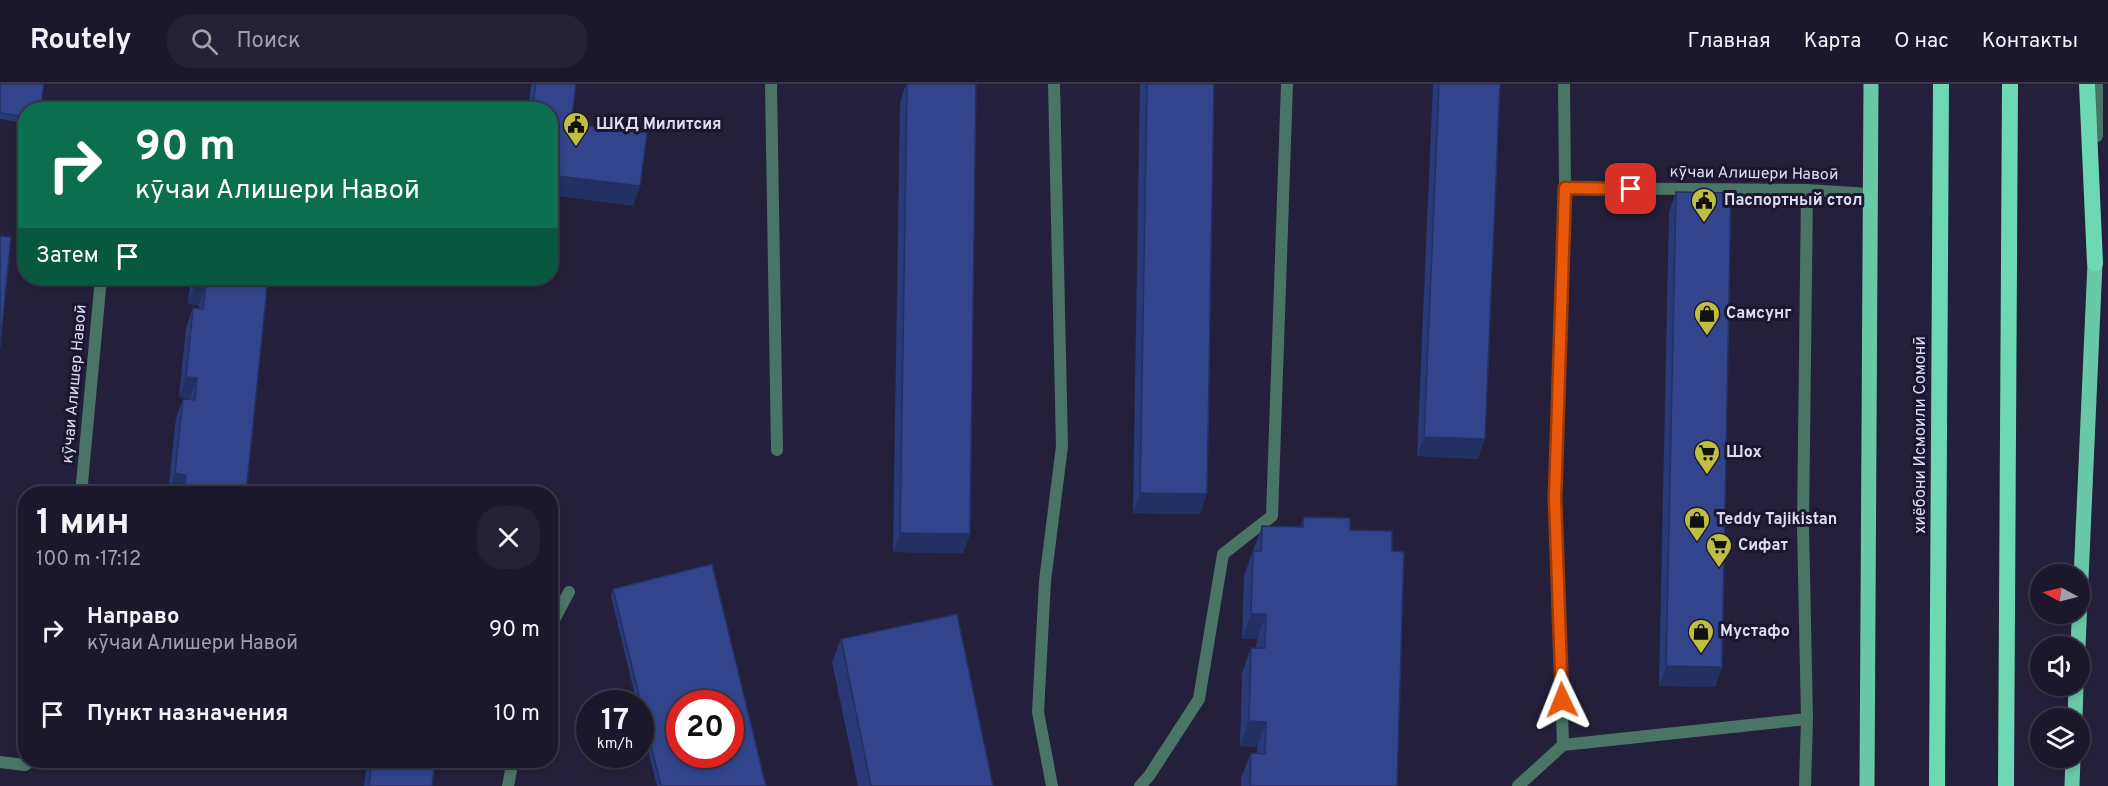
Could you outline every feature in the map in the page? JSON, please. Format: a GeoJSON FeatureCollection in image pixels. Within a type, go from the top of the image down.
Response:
{"type":"FeatureCollection","features":[{"type":"Feature","properties":{"kind":"highway","name":"хиёбони Исмоили Сомонӣ"},"geometry":{"type":"LineString","coordinates":[[1937,786],[1941,84]]}},
{"type":"Feature","properties":{"kind":"highway"},"geometry":{"type":"LineString","coordinates":[[2006,786],[2010,84]]}},
{"type":"Feature","properties":{"kind":"highway"},"geometry":{"type":"LineString","coordinates":[[2086,84],[2096,263]]}},
{"type":"Feature","properties":{"kind":"main road"},"geometry":{"type":"LineString","coordinates":[[1867,786],[1871,84]]}},
{"type":"Feature","properties":{"kind":"main road"},"geometry":{"type":"LineString","coordinates":[[2078,636],[2096,263]]}},
{"type":"Feature","properties":{"kind":"main road"},"geometry":{"type":"LineString","coordinates":[[2072,786],[2073,768]]}},
{"type":"Feature","properties":{"kind":"street"},"geometry":{"type":"LineString","coordinates":[[771,84],[777,450]]}},
{"type":"Feature","properties":{"kind":"street"},"geometry":{"type":"LineString","coordinates":[[1052,786],[1038,712],[1045,581],[1062,446],[1054,84]]}},
{"type":"Feature","properties":{"kind":"street"},"geometry":{"type":"LineString","coordinates":[[1140,786],[1149,776],[1199,699],[1223,554],[1272,516],[1287,84]]}},
{"type":"Feature","properties":{"kind":"street"},"geometry":{"type":"LineString","coordinates":[[1563,745],[1555,498],[1565,188],[1564,84]]}},
{"type":"Feature","properties":{"kind":"street"},"geometry":{"type":"LineString","coordinates":[[2096,263],[2097,84]]}},
{"type":"Feature","properties":{"kind":"street","name":"кӯчаи Алишери Навоӣ"},"geometry":{"type":"LineString","coordinates":[[1565,188],[1807,190],[1870,194]]}},
{"type":"Feature","properties":{"kind":"street"},"geometry":{"type":"LineString","coordinates":[[1805,786],[1807,719],[1803,526],[1807,190]]}},
{"type":"Feature","properties":{"kind":"street","name":"кӯчаи Алишер Навоӣ"},"geometry":{"type":"LineString","coordinates":[[82,486],[100,285]]}},
{"type":"Feature","properties":{"kind":"street"},"geometry":{"type":"LineString","coordinates":[[558,612],[569,592]]}},
{"type":"Feature","properties":{"kind":"street"},"geometry":{"type":"LineString","coordinates":[[1518,786],[1563,745],[1807,719]]}},
{"type":"Feature","properties":{"kind":"street"},"geometry":{"type":"LineString","coordinates":[[0,762],[18,764]]}},
{"type":"Feature","properties":{"kind":"street"},"geometry":{"type":"LineString","coordinates":[[508,786],[511,768]]}},
{"type":"Feature","properties":{"kind":"building"},"geometry":{"type":"Polygon","coordinates":[[[0,84],[44,84],[41,102],[18,102],[18,116],[0,113],[0,84]]]}},
{"type":"Feature","properties":{"kind":"building"},"geometry":{"type":"Polygon","coordinates":[[[536,84],[576,84],[571,124],[647,133],[640,186],[558,176],[558,102],[533,102],[536,84]]]}},
{"type":"Feature","properties":{"kind":"building"},"geometry":{"type":"Polygon","coordinates":[[[907,84],[976,84],[970,534],[900,533],[907,84]]]}},
{"type":"Feature","properties":{"kind":"building"},"geometry":{"type":"Polygon","coordinates":[[[1147,84],[1214,84],[1207,494],[1140,493],[1147,84]]]}},
{"type":"Feature","properties":{"kind":"building"},"geometry":{"type":"Polygon","coordinates":[[[1439,84],[1500,84],[1485,439],[1424,437],[1439,84]]]}},
{"type":"Feature","properties":{"kind":"building"},"geometry":{"type":"Polygon","coordinates":[[[1676,192],[1731,193],[1722,667],[1666,666],[1676,192]]]}},
{"type":"Feature","properties":{"kind":"building"},"geometry":{"type":"Polygon","coordinates":[[[0,236],[11,237],[0,347],[0,236]]]}},
{"type":"Feature","properties":{"kind":"building"},"geometry":{"type":"Polygon","coordinates":[[[200,285],[267,285],[247,486],[185,486],[186,475],[175,473],[183,399],[195,400],[197,378],[186,377],[193,308],[203,309],[206,286],[200,285]]]}},
{"type":"Feature","properties":{"kind":"building"},"geometry":{"type":"Polygon","coordinates":[[[1304,517],[1350,518],[1350,530],[1392,531],[1392,551],[1404,552],[1397,786],[1250,786],[1251,753],[1265,754],[1266,722],[1249,721],[1251,648],[1265,648],[1266,614],[1251,614],[1253,551],[1261,551],[1262,526],[1303,527],[1304,517]]]}},
{"type":"Feature","properties":{"kind":"building"},"geometry":{"type":"Polygon","coordinates":[[[712,564],[743,690],[666,690],[666,768],[744,768],[744,696],[766,786],[661,786],[654,757],[654,690],[638,690],[613,589],[712,564]]]}},
{"type":"Feature","properties":{"kind":"building"},"geometry":{"type":"Polygon","coordinates":[[[957,614],[993,786],[871,786],[841,639],[957,614]]]}},
{"type":"Feature","properties":{"kind":"building"},"geometry":{"type":"Polygon","coordinates":[[[371,768],[434,768],[432,786],[369,786],[371,768]]]}},
{"type":"Feature","properties":{"kind":"place","name":"ШКД Милитсия"},"geometry":{"type":"Point","coordinates":[576,148]}},
{"type":"Feature","properties":{"kind":"place","name":"Паспортный стол"},"geometry":{"type":"Point","coordinates":[1704,224]}},
{"type":"Feature","properties":{"kind":"place","name":"Самсунг"},"geometry":{"type":"Point","coordinates":[1707,337]}},
{"type":"Feature","properties":{"kind":"place","name":"Шох"},"geometry":{"type":"Point","coordinates":[1707,476]}},
{"type":"Feature","properties":{"kind":"place","name":"Teddy Tajikistan"},"geometry":{"type":"Point","coordinates":[1697,543]}},
{"type":"Feature","properties":{"kind":"place","name":"Сифат"},"geometry":{"type":"Point","coordinates":[1719,569]}},
{"type":"Feature","properties":{"kind":"place","name":"Мустафо"},"geometry":{"type":"Point","coordinates":[1701,655]}},
{"type":"Feature","properties":{"kind":"route"},"geometry":{"type":"LineString","coordinates":[[1562,700],[1555,498],[1565,188],[1631,189]]}}]}
